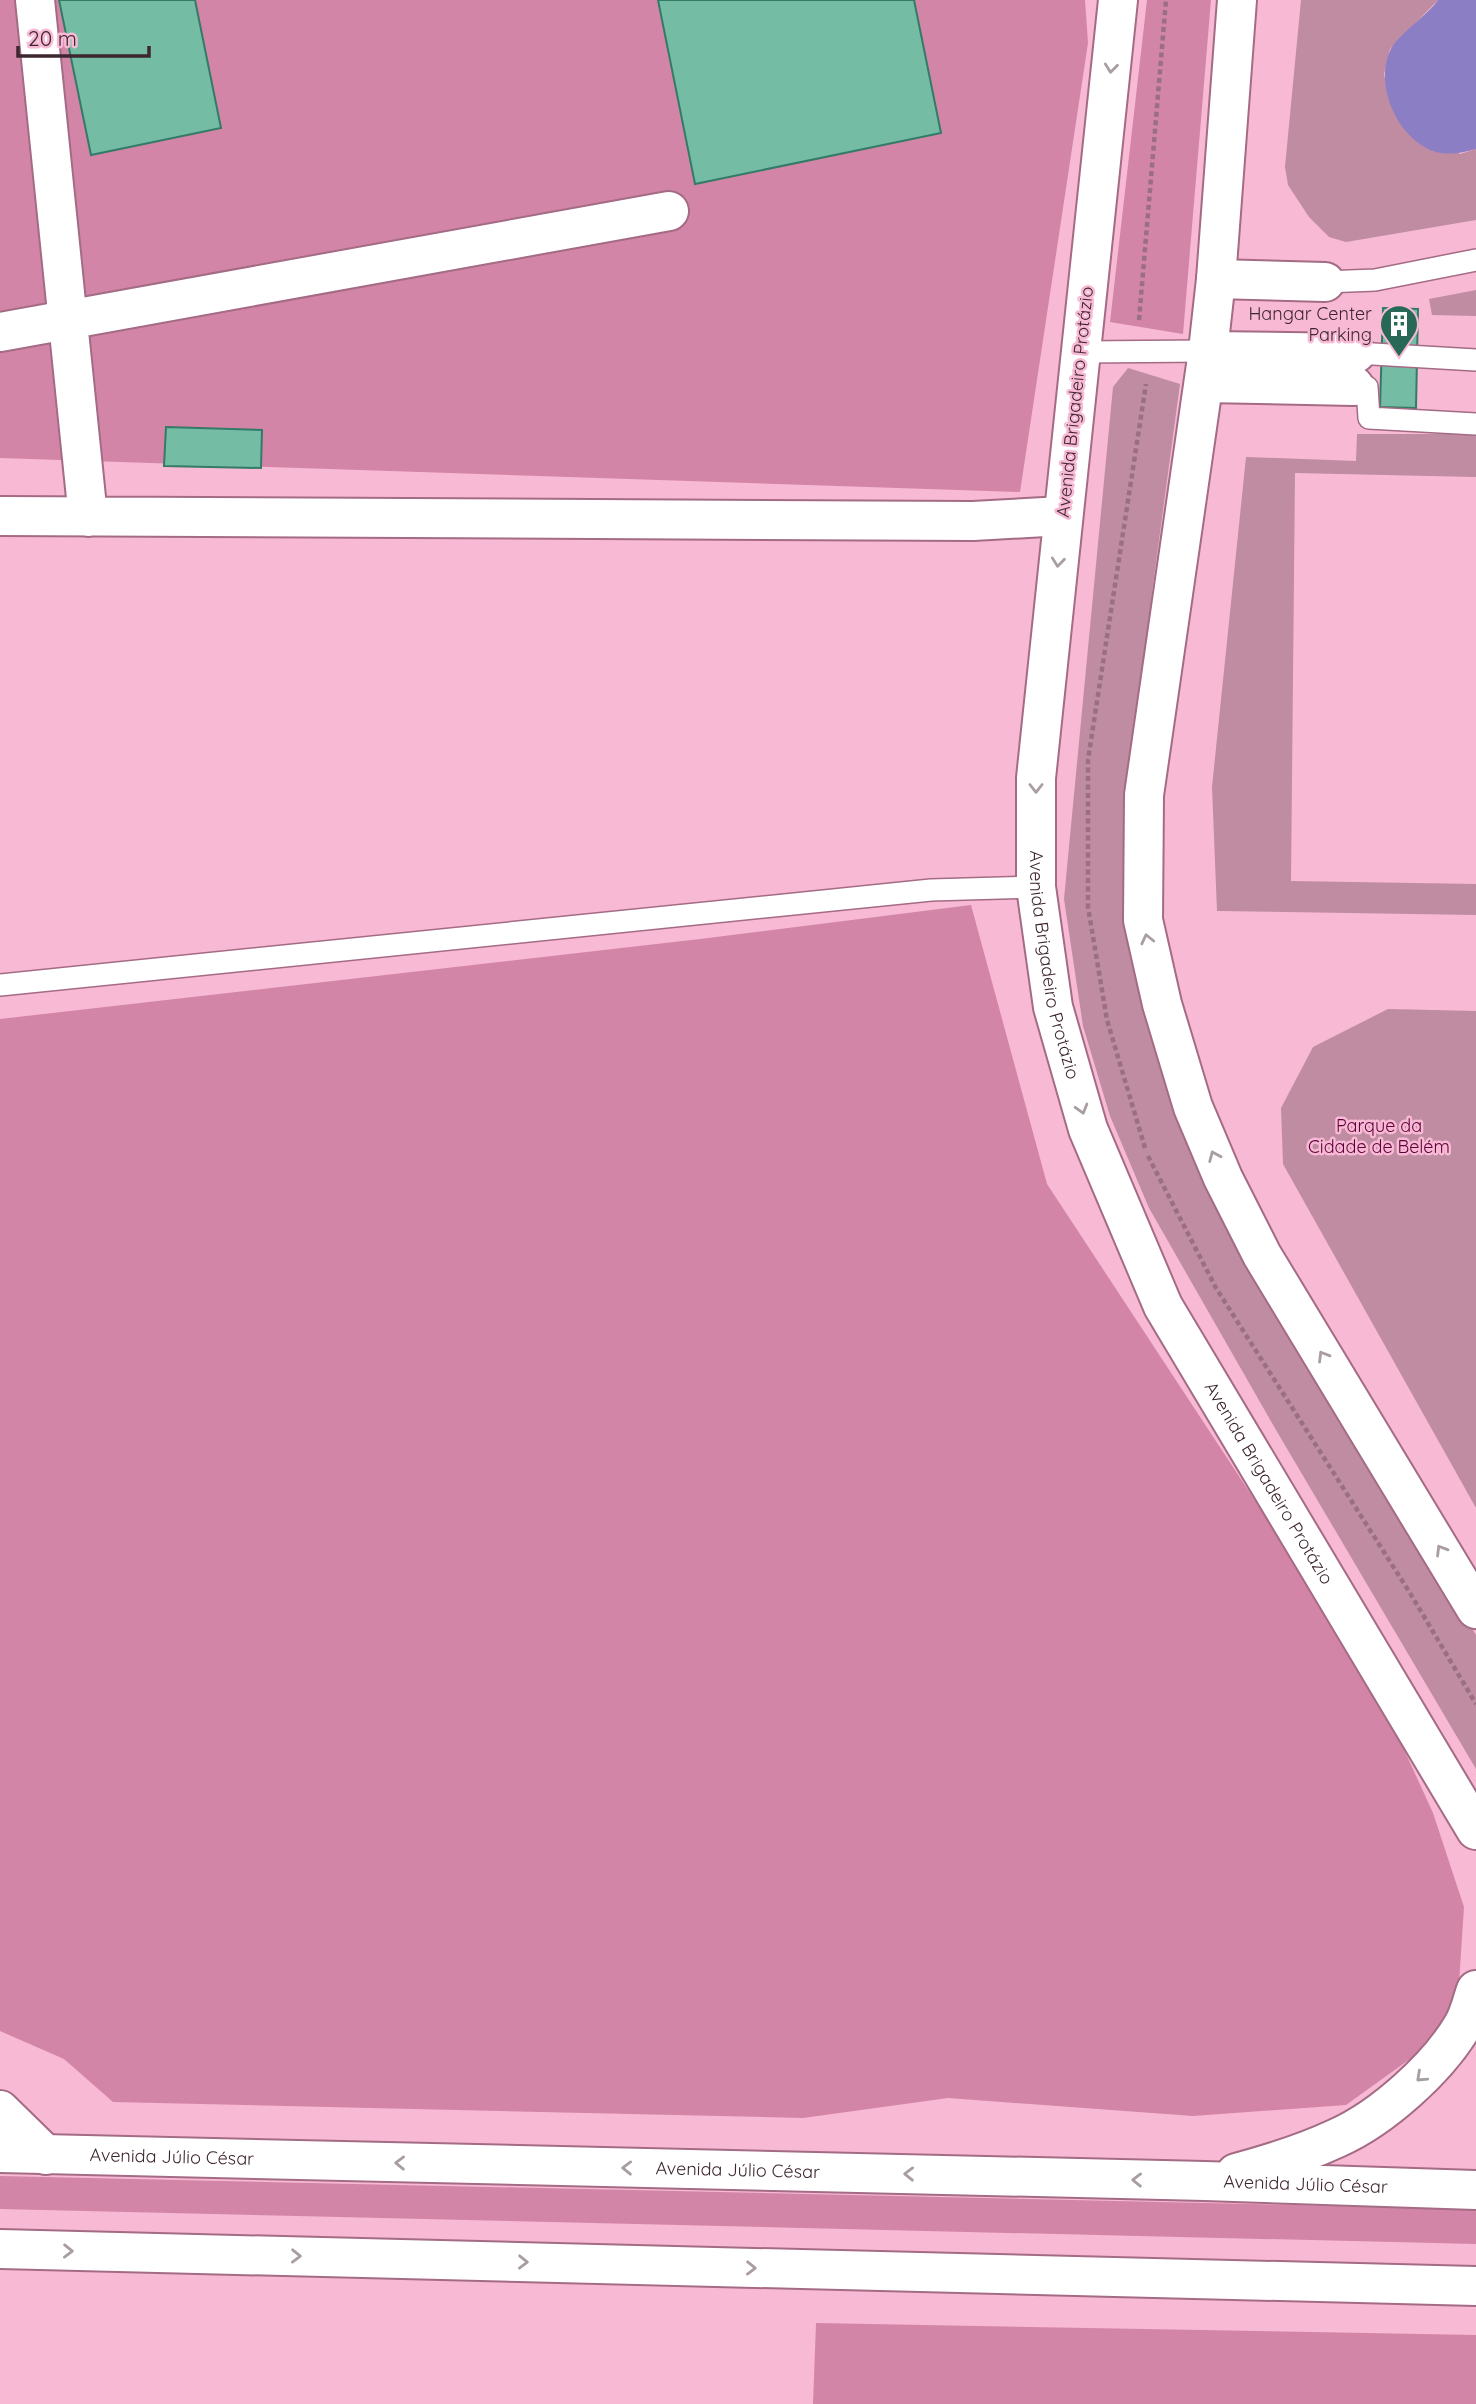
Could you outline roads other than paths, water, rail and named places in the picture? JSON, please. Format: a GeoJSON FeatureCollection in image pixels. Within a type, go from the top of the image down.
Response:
{"type":"FeatureCollection","features":[{"type":"Feature","properties":{"kind":"main road"},"geometry":{"type":"LineString","coordinates":[[36,0],[88,517]]}},
{"type":"Feature","properties":{"kind":"main road","name":"Avenida Brigadeiro Protázio"},"geometry":{"type":"LineString","coordinates":[[1118,0],[1036,778],[1036,887],[1053,1007],[1088,1129],[1163,1306],[1476,1830]]}},
{"type":"Feature","properties":{"kind":"main road"},"geometry":{"type":"LineString","coordinates":[[1237,0],[1216,279],[1206,367],[1144,795],[1143,920],[1162,1004],[1193,1107],[1223,1178],[1262,1255],[1476,1609]]}},
{"type":"Feature","properties":{"kind":"main road"},"geometry":{"type":"LineString","coordinates":[[0,332],[668,211]]}},
{"type":"Feature","properties":{"kind":"main road"},"geometry":{"type":"LineString","coordinates":[[1216,279],[1325,282]]}},
{"type":"Feature","properties":{"kind":"main road"},"geometry":{"type":"LineString","coordinates":[[1206,367],[1355,370]]}},
{"type":"Feature","properties":{"kind":"main road"},"geometry":{"type":"LineString","coordinates":[[0,516],[973,521],[1063,516]]}},
{"type":"Feature","properties":{"kind":"main road"},"geometry":{"type":"LineString","coordinates":[[1205,2181],[1264,2166],[1338,2138],[1385,2108],[1426,2074],[1464,2024],[1476,1990]]}},
{"type":"Feature","properties":{"kind":"main road"},"geometry":{"type":"LineString","coordinates":[[0,2110],[46,2155]]}},
{"type":"Feature","properties":{"kind":"main road","name":"Avenida Júlio César"},"geometry":{"type":"LineString","coordinates":[[0,2153],[1205,2181],[1476,2190]]}},
{"type":"Feature","properties":{"kind":"main road"},"geometry":{"type":"LineString","coordinates":[[0,2249],[1476,2286]]}},
{"type":"Feature","properties":{"kind":"lane"},"geometry":{"type":"LineString","coordinates":[[1325,282],[1375,280],[1476,260]]}},
{"type":"Feature","properties":{"kind":"lane"},"geometry":{"type":"LineString","coordinates":[[1080,352],[1141,350],[1206,367]]}},
{"type":"Feature","properties":{"kind":"lane"},"geometry":{"type":"LineString","coordinates":[[1355,370],[1476,360]]}},
{"type":"Feature","properties":{"kind":"lane"},"geometry":{"type":"LineString","coordinates":[[1355,370],[1367,387],[1369,418],[1476,424]]}},
{"type":"Feature","properties":{"kind":"lane"},"geometry":{"type":"LineString","coordinates":[[0,985],[931,890],[1036,887]]}},
{"type":"Feature","properties":{"kind":"place","name":"Hangar Center Parking"},"geometry":{"type":"Point","coordinates":[1399,358]}},
{"type":"Feature","properties":{"kind":"park label","name":"Parque da Cidade de Belém"},"geometry":{"type":"Point","coordinates":[1379,1136]}}]}
